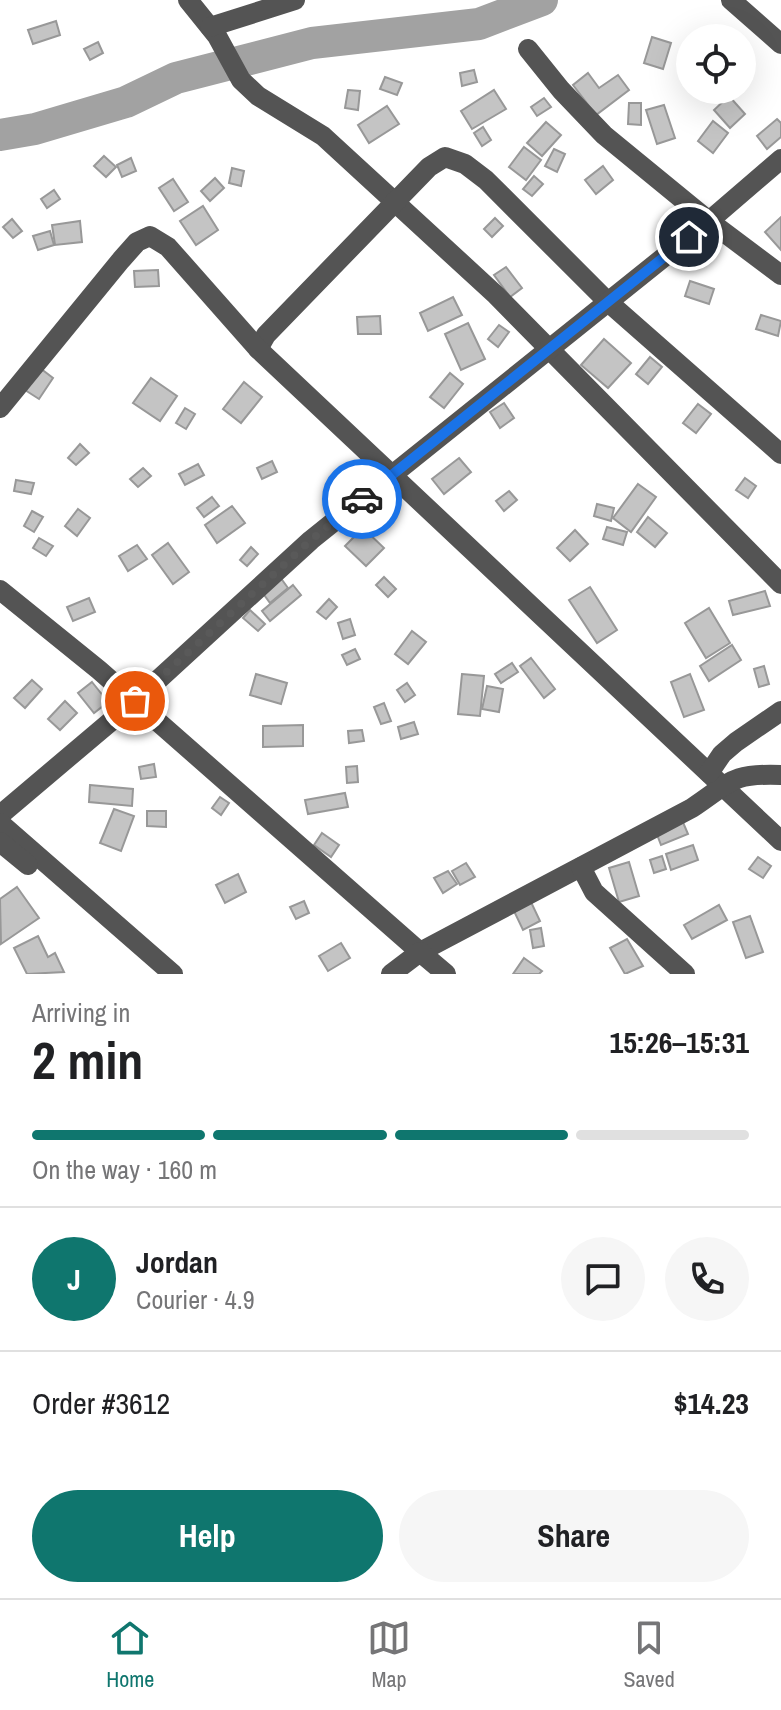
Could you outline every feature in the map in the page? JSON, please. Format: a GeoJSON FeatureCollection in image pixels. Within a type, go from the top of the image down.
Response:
{"type":"FeatureCollection","features":[{"type":"Feature","properties":{"kind":"street"},"geometry":{"type":"LineString","coordinates":[[188,0],[210,27],[241,80],[258,96],[323,136],[496,295],[781,584]]}},
{"type":"Feature","properties":{"kind":"street"},"geometry":{"type":"LineString","coordinates":[[210,27],[295,0]]}},
{"type":"Feature","properties":{"kind":"street"},"geometry":{"type":"LineString","coordinates":[[732,1],[781,44]]}},
{"type":"Feature","properties":{"kind":"street"},"geometry":{"type":"LineString","coordinates":[[528,49],[561,90],[604,135],[781,275]]}},
{"type":"Feature","properties":{"kind":"street"},"geometry":{"type":"LineString","coordinates":[[258,349],[266,335],[429,167],[445,157],[465,164],[486,180],[607,301],[781,454]]}},
{"type":"Feature","properties":{"kind":"street"},"geometry":{"type":"LineString","coordinates":[[0,815],[135,701],[311,540],[709,221],[781,159]]}},
{"type":"Feature","properties":{"kind":"street"},"geometry":{"type":"LineString","coordinates":[[0,408],[121,260],[137,242],[150,236],[168,247],[258,349],[781,841]]}},
{"type":"Feature","properties":{"kind":"street"},"geometry":{"type":"LineString","coordinates":[[0,590],[135,701],[446,974]]}},
{"type":"Feature","properties":{"kind":"street"},"geometry":{"type":"LineString","coordinates":[[391,974],[420,952],[692,808],[716,780],[722,754],[781,711]]}},
{"type":"Feature","properties":{"kind":"street"},"geometry":{"type":"LineString","coordinates":[[716,780],[730,780],[744,775],[781,775]]}},
{"type":"Feature","properties":{"kind":"street"},"geometry":{"type":"LineString","coordinates":[[0,823],[173,974]]}},
{"type":"Feature","properties":{"kind":"street"},"geometry":{"type":"LineString","coordinates":[[0,842],[157,974]]}},
{"type":"Feature","properties":{"kind":"street"},"geometry":{"type":"LineString","coordinates":[[581,867],[594,892],[685,974]]}},
{"type":"Feature","properties":{"kind":"building"},"geometry":{"type":"Polygon","coordinates":[[[56,21],[60,35],[33,44],[28,30],[56,21]]]}},
{"type":"Feature","properties":{"kind":"building"},"geometry":{"type":"Polygon","coordinates":[[[652,37],[671,43],[663,69],[644,63],[652,37]]]}},
{"type":"Feature","properties":{"kind":"building"},"geometry":{"type":"Polygon","coordinates":[[[98,42],[103,53],[90,60],[84,49],[98,42]]]}},
{"type":"Feature","properties":{"kind":"building"},"geometry":{"type":"Polygon","coordinates":[[[474,70],[477,82],[462,86],[460,73],[474,70]]]}},
{"type":"Feature","properties":{"kind":"building"},"geometry":{"type":"Polygon","coordinates":[[[588,73],[599,88],[618,75],[629,90],[596,115],[573,85],[588,73]]]}},
{"type":"Feature","properties":{"kind":"building"},"geometry":{"type":"Polygon","coordinates":[[[385,77],[402,83],[397,95],[380,89],[385,77]]]}},
{"type":"Feature","properties":{"kind":"building"},"geometry":{"type":"Polygon","coordinates":[[[348,90],[360,91],[358,110],[345,108],[348,90]]]}},
{"type":"Feature","properties":{"kind":"building"},"geometry":{"type":"Polygon","coordinates":[[[494,90],[506,109],[472,129],[461,111],[494,90]]]}},
{"type":"Feature","properties":{"kind":"building"},"geometry":{"type":"Polygon","coordinates":[[[544,98],[551,107],[537,116],[531,107],[544,98]]]}},
{"type":"Feature","properties":{"kind":"building"},"geometry":{"type":"Polygon","coordinates":[[[629,103],[641,103],[641,125],[628,124],[629,103]]]}},
{"type":"Feature","properties":{"kind":"building"},"geometry":{"type":"Polygon","coordinates":[[[720,104],[736,104],[745,114],[730,128],[714,110],[720,104]]]}},
{"type":"Feature","properties":{"kind":"building"},"geometry":{"type":"Polygon","coordinates":[[[664,105],[675,138],[657,144],[646,110],[664,105]]]}},
{"type":"Feature","properties":{"kind":"building"},"geometry":{"type":"Polygon","coordinates":[[[387,106],[399,124],[369,143],[358,125],[387,106]]]}},
{"type":"Feature","properties":{"kind":"building"},"geometry":{"type":"Polygon","coordinates":[[[777,119],[781,123],[781,137],[767,149],[757,136],[777,119]]]}},
{"type":"Feature","properties":{"kind":"building"},"geometry":{"type":"Polygon","coordinates":[[[713,121],[728,133],[713,153],[698,141],[713,121]]]}},
{"type":"Feature","properties":{"kind":"building"},"geometry":{"type":"Polygon","coordinates":[[[546,122],[561,135],[542,156],[527,143],[546,122]]]}},
{"type":"Feature","properties":{"kind":"building"},"geometry":{"type":"Polygon","coordinates":[[[483,127],[491,140],[482,146],[474,133],[483,127]]]}},
{"type":"Feature","properties":{"kind":"building"},"geometry":{"type":"Polygon","coordinates":[[[524,147],[541,160],[526,180],[509,167],[524,147]]]}},
{"type":"Feature","properties":{"kind":"building"},"geometry":{"type":"Polygon","coordinates":[[[554,149],[565,154],[557,172],[545,166],[554,149]]]}},
{"type":"Feature","properties":{"kind":"building"},"geometry":{"type":"Polygon","coordinates":[[[104,156],[116,167],[106,177],[94,166],[104,156]]]}},
{"type":"Feature","properties":{"kind":"building"},"geometry":{"type":"Polygon","coordinates":[[[131,158],[136,171],[122,177],[117,165],[131,158]]]}},
{"type":"Feature","properties":{"kind":"building"},"geometry":{"type":"Polygon","coordinates":[[[603,166],[613,180],[596,194],[585,180],[603,166]]]}},
{"type":"Feature","properties":{"kind":"building"},"geometry":{"type":"Polygon","coordinates":[[[232,168],[244,171],[241,186],[229,183],[232,168]]]}},
{"type":"Feature","properties":{"kind":"building"},"geometry":{"type":"Polygon","coordinates":[[[534,176],[543,184],[532,196],[523,189],[534,176]]]}},
{"type":"Feature","properties":{"kind":"building"},"geometry":{"type":"Polygon","coordinates":[[[215,178],[224,188],[210,201],[201,191],[215,178]]]}},
{"type":"Feature","properties":{"kind":"building"},"geometry":{"type":"Polygon","coordinates":[[[173,179],[188,202],[174,211],[159,188],[173,179]]]}},
{"type":"Feature","properties":{"kind":"building"},"geometry":{"type":"Polygon","coordinates":[[[54,190],[60,199],[47,208],[41,199],[54,190]]]}},
{"type":"Feature","properties":{"kind":"building"},"geometry":{"type":"Polygon","coordinates":[[[203,206],[218,230],[196,245],[180,221],[203,206]]]}},
{"type":"Feature","properties":{"kind":"building"},"geometry":{"type":"Polygon","coordinates":[[[781,217],[781,250],[765,232],[781,217]]]}},
{"type":"Feature","properties":{"kind":"building"},"geometry":{"type":"Polygon","coordinates":[[[495,218],[503,226],[492,237],[484,229],[495,218]]]}},
{"type":"Feature","properties":{"kind":"building"},"geometry":{"type":"Polygon","coordinates":[[[12,219],[22,231],[13,238],[3,227],[12,219]]]}},
{"type":"Feature","properties":{"kind":"building"},"geometry":{"type":"Polygon","coordinates":[[[80,221],[82,242],[55,245],[52,225],[80,221]]]}},
{"type":"Feature","properties":{"kind":"building"},"geometry":{"type":"Polygon","coordinates":[[[50,231],[54,245],[38,250],[33,236],[50,231]]]}},
{"type":"Feature","properties":{"kind":"building"},"geometry":{"type":"Polygon","coordinates":[[[506,267],[522,288],[510,297],[494,275],[506,267]]]}},
{"type":"Feature","properties":{"kind":"building"},"geometry":{"type":"Polygon","coordinates":[[[158,270],[159,286],[135,287],[134,271],[158,270]]]}},
{"type":"Feature","properties":{"kind":"building"},"geometry":{"type":"Polygon","coordinates":[[[690,281],[714,289],[709,304],[685,296],[690,281]]]}},
{"type":"Feature","properties":{"kind":"building"},"geometry":{"type":"Polygon","coordinates":[[[453,297],[462,315],[428,331],[420,313],[453,297]]]}},
{"type":"Feature","properties":{"kind":"building"},"geometry":{"type":"Polygon","coordinates":[[[761,315],[781,321],[778,336],[756,329],[761,315]]]}},
{"type":"Feature","properties":{"kind":"building"},"geometry":{"type":"Polygon","coordinates":[[[380,316],[381,334],[358,334],[357,317],[380,316]]]}},
{"type":"Feature","properties":{"kind":"building"},"geometry":{"type":"Polygon","coordinates":[[[468,323],[485,359],[461,370],[445,334],[468,323]]]}},
{"type":"Feature","properties":{"kind":"building"},"geometry":{"type":"Polygon","coordinates":[[[499,325],[509,332],[498,347],[488,339],[499,325]]]}},
{"type":"Feature","properties":{"kind":"building"},"geometry":{"type":"Polygon","coordinates":[[[604,339],[631,363],[608,388],[581,365],[604,339]]]}},
{"type":"Feature","properties":{"kind":"building"},"geometry":{"type":"Polygon","coordinates":[[[650,357],[662,367],[648,384],[636,374],[650,357]]]}},
{"type":"Feature","properties":{"kind":"building"},"geometry":{"type":"Polygon","coordinates":[[[40,368],[53,378],[39,399],[25,390],[40,368]]]}},
{"type":"Feature","properties":{"kind":"building"},"geometry":{"type":"Polygon","coordinates":[[[450,373],[463,384],[444,408],[430,397],[450,373]]]}},
{"type":"Feature","properties":{"kind":"building"},"geometry":{"type":"Polygon","coordinates":[[[151,378],[177,396],[160,421],[133,403],[151,378]]]}},
{"type":"Feature","properties":{"kind":"building"},"geometry":{"type":"Polygon","coordinates":[[[244,382],[262,397],[241,423],[223,409],[244,382]]]}},
{"type":"Feature","properties":{"kind":"building"},"geometry":{"type":"Polygon","coordinates":[[[504,403],[514,418],[500,428],[490,412],[504,403]]]}},
{"type":"Feature","properties":{"kind":"building"},"geometry":{"type":"Polygon","coordinates":[[[698,404],[711,414],[696,433],[683,423],[698,404]]]}},
{"type":"Feature","properties":{"kind":"building"},"geometry":{"type":"Polygon","coordinates":[[[185,408],[195,414],[186,429],[176,423],[185,408]]]}},
{"type":"Feature","properties":{"kind":"building"},"geometry":{"type":"Polygon","coordinates":[[[80,444],[89,453],[76,465],[68,458],[80,444]]]}},
{"type":"Feature","properties":{"kind":"building"},"geometry":{"type":"Polygon","coordinates":[[[459,458],[471,472],[444,494],[432,479],[459,458]]]}},
{"type":"Feature","properties":{"kind":"building"},"geometry":{"type":"Polygon","coordinates":[[[272,461],[277,472],[262,479],[257,468],[272,461]]]}},
{"type":"Feature","properties":{"kind":"building"},"geometry":{"type":"Polygon","coordinates":[[[198,464],[204,475],[185,485],[179,474],[198,464]]]}},
{"type":"Feature","properties":{"kind":"building"},"geometry":{"type":"Polygon","coordinates":[[[143,468],[151,476],[138,487],[130,479],[143,468]]]}},
{"type":"Feature","properties":{"kind":"building"},"geometry":{"type":"Polygon","coordinates":[[[745,478],[756,486],[748,498],[736,490],[745,478]]]}},
{"type":"Feature","properties":{"kind":"building"},"geometry":{"type":"Polygon","coordinates":[[[16,480],[34,483],[31,494],[14,491],[16,480]]]}},
{"type":"Feature","properties":{"kind":"building"},"geometry":{"type":"Polygon","coordinates":[[[638,484],[656,497],[631,532],[613,518],[638,484]]]}},
{"type":"Feature","properties":{"kind":"building"},"geometry":{"type":"Polygon","coordinates":[[[509,491],[517,500],[504,511],[496,501],[509,491]]]}},
{"type":"Feature","properties":{"kind":"building"},"geometry":{"type":"Polygon","coordinates":[[[212,497],[219,506],[204,517],[197,508],[212,497]]]}},
{"type":"Feature","properties":{"kind":"building"},"geometry":{"type":"Polygon","coordinates":[[[597,504],[614,508],[611,521],[594,516],[597,504]]]}},
{"type":"Feature","properties":{"kind":"building"},"geometry":{"type":"Polygon","coordinates":[[[232,506],[245,523],[217,543],[205,525],[232,506]]]}},
{"type":"Feature","properties":{"kind":"building"},"geometry":{"type":"Polygon","coordinates":[[[78,509],[90,518],[77,536],[65,526],[78,509]]]}},
{"type":"Feature","properties":{"kind":"building"},"geometry":{"type":"Polygon","coordinates":[[[32,511],[43,517],[34,532],[24,526],[32,511]]]}},
{"type":"Feature","properties":{"kind":"building"},"geometry":{"type":"Polygon","coordinates":[[[648,517],[667,533],[655,547],[637,532],[648,517]]]}},
{"type":"Feature","properties":{"kind":"building"},"geometry":{"type":"Polygon","coordinates":[[[607,527],[627,532],[623,545],[603,539],[607,527]]]}},
{"type":"Feature","properties":{"kind":"building"},"geometry":{"type":"Polygon","coordinates":[[[363,528],[384,548],[366,566],[345,546],[363,528]]]}},
{"type":"Feature","properties":{"kind":"building"},"geometry":{"type":"Polygon","coordinates":[[[575,530],[588,544],[570,561],[557,548],[575,530]]]}},
{"type":"Feature","properties":{"kind":"building"},"geometry":{"type":"Polygon","coordinates":[[[39,538],[53,546],[46,556],[33,548],[39,538]]]}},
{"type":"Feature","properties":{"kind":"building"},"geometry":{"type":"Polygon","coordinates":[[[168,543],[189,572],[173,584],[152,555],[168,543]]]}},
{"type":"Feature","properties":{"kind":"building"},"geometry":{"type":"Polygon","coordinates":[[[137,545],[147,559],[128,571],[119,556],[137,545]]]}},
{"type":"Feature","properties":{"kind":"building"},"geometry":{"type":"Polygon","coordinates":[[[251,547],[258,554],[247,566],[240,560],[251,547]]]}},
{"type":"Feature","properties":{"kind":"building"},"geometry":{"type":"Polygon","coordinates":[[[280,577],[288,588],[270,603],[262,592],[280,577]]]}},
{"type":"Feature","properties":{"kind":"building"},"geometry":{"type":"Polygon","coordinates":[[[384,577],[396,589],[388,597],[376,585],[384,577]]]}},
{"type":"Feature","properties":{"kind":"building"},"geometry":{"type":"Polygon","coordinates":[[[293,585],[301,595],[270,621],[262,611],[293,585]]]}},
{"type":"Feature","properties":{"kind":"building"},"geometry":{"type":"Polygon","coordinates":[[[590,587],[617,630],[597,643],[569,600],[590,587]]]}},
{"type":"Feature","properties":{"kind":"building"},"geometry":{"type":"Polygon","coordinates":[[[765,591],[770,606],[733,615],[729,601],[765,591]]]}},
{"type":"Feature","properties":{"kind":"building"},"geometry":{"type":"Polygon","coordinates":[[[89,598],[95,612],[73,621],[67,607],[89,598]]]}},
{"type":"Feature","properties":{"kind":"building"},"geometry":{"type":"Polygon","coordinates":[[[329,599],[337,607],[326,619],[317,612],[329,599]]]}},
{"type":"Feature","properties":{"kind":"building"},"geometry":{"type":"Polygon","coordinates":[[[709,608],[730,643],[706,658],[685,623],[709,608]]]}},
{"type":"Feature","properties":{"kind":"building"},"geometry":{"type":"Polygon","coordinates":[[[250,610],[265,624],[258,631],[243,618],[250,610]]]}},
{"type":"Feature","properties":{"kind":"building"},"geometry":{"type":"Polygon","coordinates":[[[350,619],[355,635],[343,639],[338,623],[350,619]]]}},
{"type":"Feature","properties":{"kind":"building"},"geometry":{"type":"Polygon","coordinates":[[[412,631],[426,642],[408,664],[395,654],[412,631]]]}},
{"type":"Feature","properties":{"kind":"building"},"geometry":{"type":"Polygon","coordinates":[[[732,645],[741,660],[709,681],[700,666],[732,645]]]}},
{"type":"Feature","properties":{"kind":"building"},"geometry":{"type":"Polygon","coordinates":[[[355,649],[360,659],[347,665],[342,655],[355,649]]]}},
{"type":"Feature","properties":{"kind":"building"},"geometry":{"type":"Polygon","coordinates":[[[531,658],[555,689],[544,698],[520,666],[531,658]]]}},
{"type":"Feature","properties":{"kind":"building"},"geometry":{"type":"Polygon","coordinates":[[[512,663],[518,672],[501,683],[495,674],[512,663]]]}},
{"type":"Feature","properties":{"kind":"building"},"geometry":{"type":"Polygon","coordinates":[[[764,666],[769,684],[759,687],[754,669],[764,666]]]}},
{"type":"Feature","properties":{"kind":"building"},"geometry":{"type":"Polygon","coordinates":[[[256,674],[287,683],[281,704],[250,695],[256,674]]]}},
{"type":"Feature","properties":{"kind":"building"},"geometry":{"type":"Polygon","coordinates":[[[462,674],[484,676],[480,716],[458,714],[462,674]]]}},
{"type":"Feature","properties":{"kind":"building"},"geometry":{"type":"Polygon","coordinates":[[[690,674],[704,710],[684,717],[671,682],[690,674]]]}},
{"type":"Feature","properties":{"kind":"building"},"geometry":{"type":"Polygon","coordinates":[[[32,680],[42,689],[25,708],[14,698],[32,680]]]}},
{"type":"Feature","properties":{"kind":"building"},"geometry":{"type":"Polygon","coordinates":[[[92,682],[108,702],[94,713],[78,693],[92,682]]]}},
{"type":"Feature","properties":{"kind":"building"},"geometry":{"type":"Polygon","coordinates":[[[407,683],[415,695],[405,702],[397,690],[407,683]]]}},
{"type":"Feature","properties":{"kind":"building"},"geometry":{"type":"Polygon","coordinates":[[[487,686],[503,689],[499,712],[482,709],[487,686]]]}},
{"type":"Feature","properties":{"kind":"building"},"geometry":{"type":"Polygon","coordinates":[[[65,701],[77,713],[60,730],[48,719],[65,701]]]}},
{"type":"Feature","properties":{"kind":"building"},"geometry":{"type":"Polygon","coordinates":[[[384,703],[391,721],[381,724],[374,707],[384,703]]]}},
{"type":"Feature","properties":{"kind":"building"},"geometry":{"type":"Polygon","coordinates":[[[414,722],[418,734],[401,739],[398,727],[414,722]]]}},
{"type":"Feature","properties":{"kind":"building"},"geometry":{"type":"Polygon","coordinates":[[[303,725],[303,746],[263,747],[263,726],[303,725]]]}},
{"type":"Feature","properties":{"kind":"building"},"geometry":{"type":"Polygon","coordinates":[[[362,730],[364,741],[349,743],[348,731],[362,730]]]}},
{"type":"Feature","properties":{"kind":"building"},"geometry":{"type":"Polygon","coordinates":[[[154,764],[156,777],[141,779],[139,767],[154,764]]]}},
{"type":"Feature","properties":{"kind":"building"},"geometry":{"type":"Polygon","coordinates":[[[357,766],[358,782],[347,783],[346,767],[357,766]]]}},
{"type":"Feature","properties":{"kind":"building"},"geometry":{"type":"Polygon","coordinates":[[[90,785],[133,789],[132,806],[89,802],[90,785]]]}},
{"type":"Feature","properties":{"kind":"building"},"geometry":{"type":"Polygon","coordinates":[[[345,793],[348,807],[308,814],[305,800],[345,793]]]}},
{"type":"Feature","properties":{"kind":"building"},"geometry":{"type":"Polygon","coordinates":[[[220,797],[229,803],[221,815],[212,808],[220,797]]]}},
{"type":"Feature","properties":{"kind":"building"},"geometry":{"type":"Polygon","coordinates":[[[114,809],[134,816],[121,851],[100,843],[114,809]]]}},
{"type":"Feature","properties":{"kind":"building"},"geometry":{"type":"Polygon","coordinates":[[[147,811],[166,811],[166,827],[147,826],[147,811]]]}},
{"type":"Feature","properties":{"kind":"building"},"geometry":{"type":"Polygon","coordinates":[[[679,813],[688,834],[661,845],[653,824],[679,813]]]}},
{"type":"Feature","properties":{"kind":"building"},"geometry":{"type":"Polygon","coordinates":[[[322,833],[339,845],[331,857],[314,845],[322,833]]]}},
{"type":"Feature","properties":{"kind":"building"},"geometry":{"type":"Polygon","coordinates":[[[693,845],[698,860],[671,870],[666,854],[693,845]]]}},
{"type":"Feature","properties":{"kind":"building"},"geometry":{"type":"Polygon","coordinates":[[[662,856],[666,869],[654,873],[650,860],[662,856]]]}},
{"type":"Feature","properties":{"kind":"building"},"geometry":{"type":"Polygon","coordinates":[[[758,857],[771,866],[763,878],[749,869],[758,857]]]}},
{"type":"Feature","properties":{"kind":"building"},"geometry":{"type":"Polygon","coordinates":[[[629,862],[639,896],[619,902],[609,868],[629,862]]]}},
{"type":"Feature","properties":{"kind":"building"},"geometry":{"type":"Polygon","coordinates":[[[466,863],[475,877],[460,885],[452,871],[466,863]]]}},
{"type":"Feature","properties":{"kind":"building"},"geometry":{"type":"Polygon","coordinates":[[[448,871],[457,884],[443,893],[434,878],[448,871]]]}},
{"type":"Feature","properties":{"kind":"building"},"geometry":{"type":"Polygon","coordinates":[[[238,874],[246,892],[225,903],[216,885],[238,874]]]}},
{"type":"Feature","properties":{"kind":"building"},"geometry":{"type":"Polygon","coordinates":[[[17,887],[39,918],[1,944],[0,899],[17,887]]]}},
{"type":"Feature","properties":{"kind":"building"},"geometry":{"type":"Polygon","coordinates":[[[530,900],[540,921],[523,930],[513,909],[530,900]]]}},
{"type":"Feature","properties":{"kind":"building"},"geometry":{"type":"Polygon","coordinates":[[[304,901],[309,913],[296,919],[290,907],[304,901]]]}},
{"type":"Feature","properties":{"kind":"building"},"geometry":{"type":"Polygon","coordinates":[[[719,905],[727,920],[692,939],[684,925],[719,905]]]}},
{"type":"Feature","properties":{"kind":"building"},"geometry":{"type":"Polygon","coordinates":[[[750,916],[763,952],[746,958],[733,922],[750,916]]]}},
{"type":"Feature","properties":{"kind":"building"},"geometry":{"type":"Polygon","coordinates":[[[541,928],[544,946],[533,948],[530,930],[541,928]]]}},
{"type":"Feature","properties":{"kind":"building"},"geometry":{"type":"Polygon","coordinates":[[[38,936],[48,957],[55,953],[64,972],[27,974],[14,948],[38,936]]]}},
{"type":"Feature","properties":{"kind":"building"},"geometry":{"type":"Polygon","coordinates":[[[627,939],[643,966],[625,974],[610,948],[627,939]]]}},
{"type":"Feature","properties":{"kind":"building"},"geometry":{"type":"Polygon","coordinates":[[[341,943],[350,958],[328,971],[319,956],[341,943]]]}},
{"type":"Feature","properties":{"kind":"building"},"geometry":{"type":"Polygon","coordinates":[[[524,958],[542,971],[539,974],[513,974],[524,958]]]}},
{"type":"Feature","properties":{"kind":"waterway"},"geometry":{"type":"LineString","coordinates":[[0,135],[35,129],[126,102],[176,78],[312,43],[479,24],[542,0]]}},
{"type":"Feature","properties":{"kind":"way so far"},"geometry":{"type":"LineString","coordinates":[[135,701],[311,540],[362,499]]}},
{"type":"Feature","properties":{"kind":"route"},"geometry":{"type":"LineString","coordinates":[[362,499],[689,237]]}}]}
